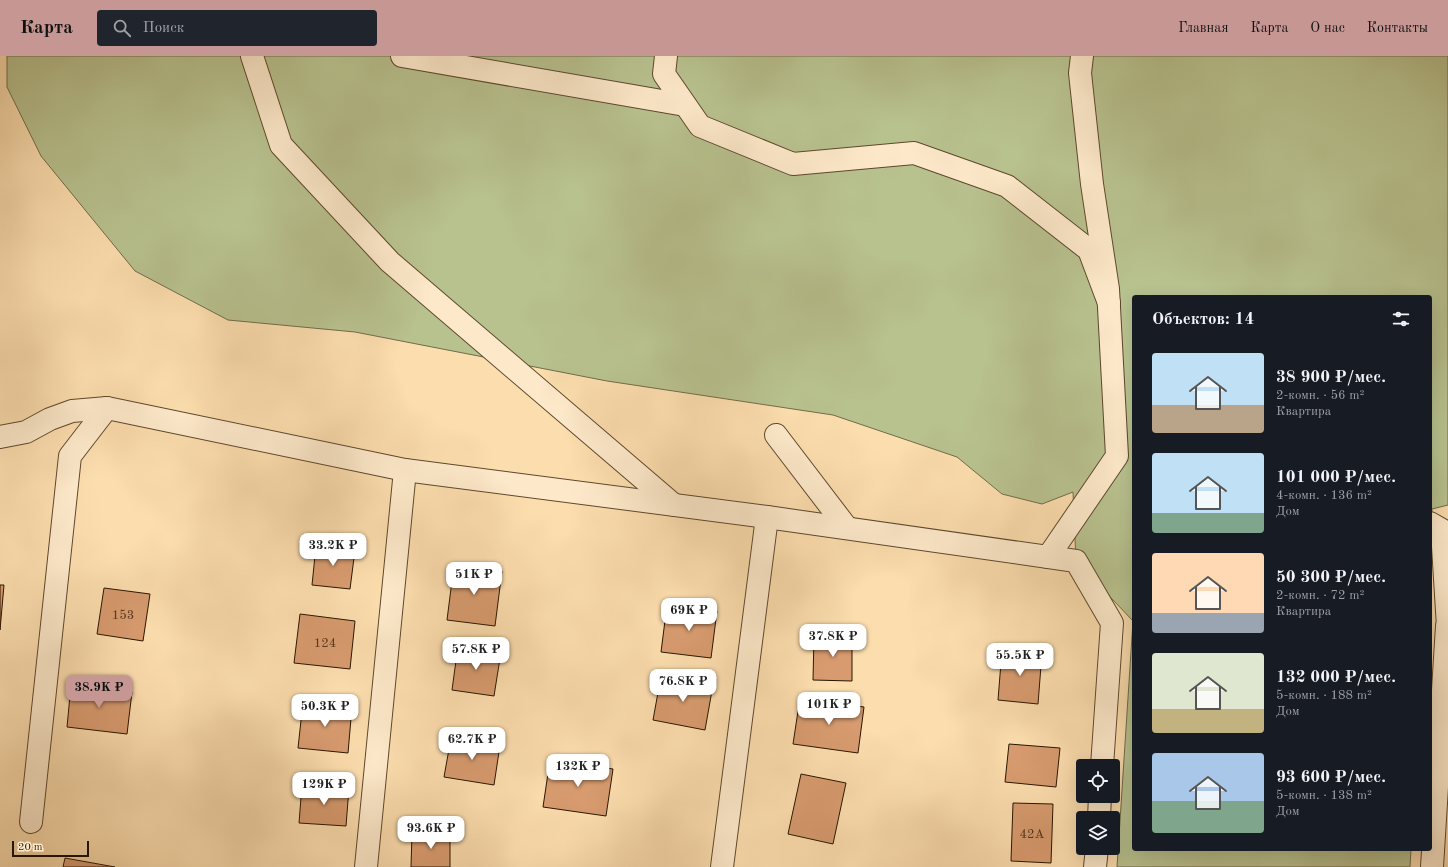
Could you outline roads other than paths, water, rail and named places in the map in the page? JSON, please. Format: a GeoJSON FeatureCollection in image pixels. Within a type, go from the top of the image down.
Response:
{"type":"FeatureCollection","features":[{"type":"Feature","properties":{"kind":"street"},"geometry":{"type":"LineString","coordinates":[[252,56],[282,145],[390,262],[674,505]]}},
{"type":"Feature","properties":{"kind":"street"},"geometry":{"type":"LineString","coordinates":[[402,56],[685,105]]}},
{"type":"Feature","properties":{"kind":"street"},"geometry":{"type":"LineString","coordinates":[[666,56],[664,74],[700,126],[792,164],[914,153],[1007,186],[1089,250],[1109,303]]}},
{"type":"Feature","properties":{"kind":"street"},"geometry":{"type":"LineString","coordinates":[[1048,557],[1125,454],[1109,303],[1092,184],[1080,73],[1082,56]]}},
{"type":"Feature","properties":{"kind":"street"},"geometry":{"type":"LineString","coordinates":[[0,437],[26,432],[50,419],[72,411],[107,408],[405,470],[767,517],[1076,561],[1112,623],[1102,759]]}},
{"type":"Feature","properties":{"kind":"street"},"geometry":{"type":"LineString","coordinates":[[30,822],[70,456],[107,408]]}},
{"type":"Feature","properties":{"kind":"street"},"geometry":{"type":"LineString","coordinates":[[776,435],[847,528]]}},
{"type":"Feature","properties":{"kind":"street"},"geometry":{"type":"LineString","coordinates":[[366,867],[405,470]]}},
{"type":"Feature","properties":{"kind":"street"},"geometry":{"type":"LineString","coordinates":[[722,867],[767,517]]}},
{"type":"Feature","properties":{"kind":"street"},"geometry":{"type":"LineString","coordinates":[[1432,524],[1442,530],[1447,626],[1432,867]]}},
{"type":"Feature","properties":{"kind":"street"},"geometry":{"type":"LineString","coordinates":[[1095,867],[1096,855]]}}]}
